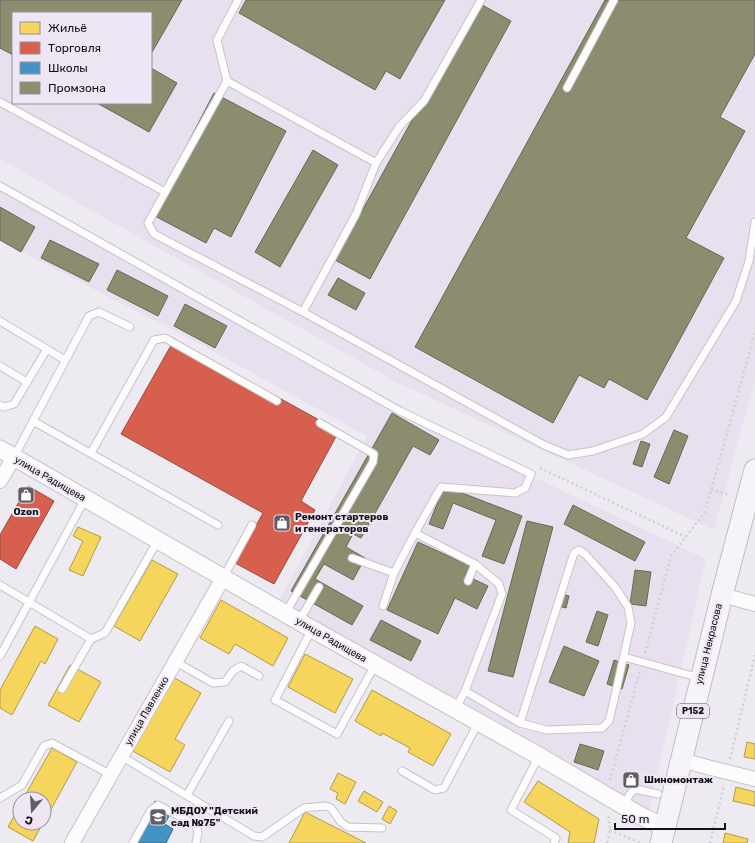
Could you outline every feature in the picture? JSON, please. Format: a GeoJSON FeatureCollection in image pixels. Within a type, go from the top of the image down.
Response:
{"type":"FeatureCollection","features":[{"type":"Feature","properties":{"kind":"main road","name":"улица Некрасова"},"geometry":{"type":"LineString","coordinates":[[663,835],[701,677],[755,470]]}},
{"type":"Feature","properties":{"kind":"street"},"geometry":{"type":"LineString","coordinates":[[0,481],[7,453]]}},
{"type":"Feature","properties":{"kind":"street","name":"улица Радищева"},"geometry":{"type":"LineString","coordinates":[[7,453],[478,724],[539,756],[652,822],[663,835]]}},
{"type":"Feature","properties":{"kind":"street","name":"улица Павленко"},"geometry":{"type":"LineString","coordinates":[[72,843],[223,578]]}},
{"type":"Feature","properties":{"kind":"street"},"geometry":{"type":"LineString","coordinates":[[722,595],[755,604]]}},
{"type":"Feature","properties":{"kind":"street"},"geometry":{"type":"LineString","coordinates":[[682,760],[755,779]]}},
{"type":"Feature","properties":{"kind":"lane"},"geometry":{"type":"LineString","coordinates":[[238,0],[217,40],[227,81],[148,223],[154,234],[303,312],[544,445],[568,455],[593,451],[643,434],[666,417],[736,301],[749,261],[755,222]]}},
{"type":"Feature","properties":{"kind":"lane"},"geometry":{"type":"LineString","coordinates":[[303,312],[356,214],[376,163],[399,127],[424,101],[481,0]]}},
{"type":"Feature","properties":{"kind":"lane"},"geometry":{"type":"LineString","coordinates":[[567,88],[614,0]]}},
{"type":"Feature","properties":{"kind":"lane"},"geometry":{"type":"LineString","coordinates":[[227,81],[376,163]]}},
{"type":"Feature","properties":{"kind":"lane"},"geometry":{"type":"LineString","coordinates":[[0,102],[164,192]]}},
{"type":"Feature","properties":{"kind":"lane"},"geometry":{"type":"LineString","coordinates":[[0,186],[381,401],[531,474],[525,488],[515,493],[441,487],[394,573],[383,606]]}},
{"type":"Feature","properties":{"kind":"lane"},"geometry":{"type":"LineString","coordinates":[[7,453],[33,421],[89,316],[99,312],[130,327]]}},
{"type":"Feature","properties":{"kind":"lane"},"geometry":{"type":"LineString","coordinates":[[0,321],[65,360]]}},
{"type":"Feature","properties":{"kind":"lane"},"geometry":{"type":"LineString","coordinates":[[91,453],[154,340],[165,338],[277,401]]}},
{"type":"Feature","properties":{"kind":"lane"},"geometry":{"type":"LineString","coordinates":[[0,405],[4,407],[14,404],[47,349]]}},
{"type":"Feature","properties":{"kind":"lane"},"geometry":{"type":"LineString","coordinates":[[0,366],[27,382]]}},
{"type":"Feature","properties":{"kind":"lane"},"geometry":{"type":"LineString","coordinates":[[33,421],[218,526]]}},
{"type":"Feature","properties":{"kind":"lane"},"geometry":{"type":"LineString","coordinates":[[320,423],[374,454],[373,462],[299,622],[275,700],[337,734],[375,665]]}},
{"type":"Feature","properties":{"kind":"lane"},"geometry":{"type":"LineString","coordinates":[[0,656],[85,499]]}},
{"type":"Feature","properties":{"kind":"lane"},"geometry":{"type":"LineString","coordinates":[[223,578],[252,525]]}},
{"type":"Feature","properties":{"kind":"lane"},"geometry":{"type":"LineString","coordinates":[[415,533],[474,564],[499,584],[502,594],[465,691],[455,710]]}},
{"type":"Feature","properties":{"kind":"lane"},"geometry":{"type":"LineString","coordinates":[[62,689],[91,638],[105,633],[158,540]]}},
{"type":"Feature","properties":{"kind":"lane"},"geometry":{"type":"LineString","coordinates":[[465,691],[520,723],[547,730],[602,728],[608,721],[631,623],[628,607],[615,586],[585,554],[579,550],[574,553],[520,723]]}},
{"type":"Feature","properties":{"kind":"lane"},"geometry":{"type":"LineString","coordinates":[[352,558],[394,573]]}},
{"type":"Feature","properties":{"kind":"lane"},"geometry":{"type":"LineString","coordinates":[[468,581],[474,564]]}},
{"type":"Feature","properties":{"kind":"lane"},"geometry":{"type":"LineString","coordinates":[[0,585],[91,638]]}},
{"type":"Feature","properties":{"kind":"lane"},"geometry":{"type":"LineString","coordinates":[[299,622],[319,587]]}},
{"type":"Feature","properties":{"kind":"lane"},"geometry":{"type":"LineString","coordinates":[[624,657],[701,677]]}},
{"type":"Feature","properties":{"kind":"lane"},"geometry":{"type":"LineString","coordinates":[[176,662],[213,683],[225,682],[233,670],[241,666],[259,676]]}},
{"type":"Feature","properties":{"kind":"lane"},"geometry":{"type":"LineString","coordinates":[[187,795],[229,721]]}},
{"type":"Feature","properties":{"kind":"lane"},"geometry":{"type":"LineString","coordinates":[[402,771],[435,790],[444,788],[478,724]]}},
{"type":"Feature","properties":{"kind":"lane"},"geometry":{"type":"LineString","coordinates":[[0,798],[22,785],[44,746],[52,743],[110,775]]}},
{"type":"Feature","properties":{"kind":"lane"},"geometry":{"type":"LineString","coordinates":[[121,756],[254,836],[262,837],[304,808],[325,806],[331,808],[341,822],[348,827],[382,828]]}},
{"type":"Feature","properties":{"kind":"lane"},"geometry":{"type":"LineString","coordinates":[[539,756],[512,810],[556,838],[554,843]]}},
{"type":"Feature","properties":{"kind":"lane"},"geometry":{"type":"LineString","coordinates":[[625,807],[629,795],[635,789],[658,794]]}},
{"type":"Feature","properties":{"kind":"lane"},"geometry":{"type":"LineString","coordinates":[[133,843],[151,810],[158,805],[196,825],[198,832],[196,843]]}},
{"type":"Feature","properties":{"kind":"path"},"geometry":{"type":"LineString","coordinates":[[607,843],[610,830],[606,796],[671,556],[705,512],[755,333]]}},
{"type":"Feature","properties":{"kind":"path"},"geometry":{"type":"LineString","coordinates":[[710,843],[755,655]]}},
{"type":"Feature","properties":{"kind":"path"},"geometry":{"type":"LineString","coordinates":[[610,830],[641,843]]}},
{"type":"Feature","properties":{"kind":"shaded area"},"geometry":{"type":"Polygon","coordinates":[[[0,0],[755,0],[755,379],[714,530],[398,383],[0,159],[0,0]]]}},
{"type":"Feature","properties":{"kind":"shaded area"},"geometry":{"type":"Polygon","coordinates":[[[0,190],[400,413],[706,559],[648,815],[280,599],[367,436],[185,336],[0,241],[0,190]]]}},
{"type":"Feature","properties":{"kind":"building: Жильё"},"geometry":{"type":"Polygon","coordinates":[[[78,527],[101,537],[83,576],[69,570],[83,541],[73,536],[78,527]]]}},
{"type":"Feature","properties":{"kind":"building: Жильё"},"geometry":{"type":"Polygon","coordinates":[[[152,560],[178,574],[140,641],[114,626],[152,560]]]}},
{"type":"Feature","properties":{"kind":"building: Жильё"},"geometry":{"type":"Polygon","coordinates":[[[221,600],[288,638],[273,666],[235,644],[229,654],[200,638],[221,600]]]}},
{"type":"Feature","properties":{"kind":"building: Жильё"},"geometry":{"type":"Polygon","coordinates":[[[35,626],[58,639],[45,664],[41,661],[12,715],[0,708],[0,690],[35,626]]]}},
{"type":"Feature","properties":{"kind":"building: Жильё"},"geometry":{"type":"Polygon","coordinates":[[[305,654],[353,679],[335,713],[288,687],[305,654]]]}},
{"type":"Feature","properties":{"kind":"building: Жильё"},"geometry":{"type":"Polygon","coordinates":[[[70,665],[101,682],[79,722],[48,705],[70,665]]]}},
{"type":"Feature","properties":{"kind":"building: Жильё"},"geometry":{"type":"Polygon","coordinates":[[[173,677],[201,693],[175,739],[185,745],[170,772],[131,750],[173,677]]]}},
{"type":"Feature","properties":{"kind":"building: Жильё"},"geometry":{"type":"Polygon","coordinates":[[[372,690],[451,734],[433,766],[408,752],[410,748],[382,733],[381,736],[355,721],[372,690]]]}},
{"type":"Feature","properties":{"kind":"building: Жильё"},"geometry":{"type":"Polygon","coordinates":[[[747,742],[755,744],[755,759],[744,757],[747,742]]]}},
{"type":"Feature","properties":{"kind":"building: Жильё"},"geometry":{"type":"Polygon","coordinates":[[[52,748],[77,762],[52,807],[52,791],[28,791],[52,748]]]}},
{"type":"Feature","properties":{"kind":"building: Жильё"},"geometry":{"type":"Polygon","coordinates":[[[338,773],[356,782],[345,804],[336,799],[338,793],[330,789],[338,773]]]}},
{"type":"Feature","properties":{"kind":"building: Жильё"},"geometry":{"type":"Polygon","coordinates":[[[538,781],[599,819],[594,843],[568,843],[570,832],[524,802],[538,781]]]}},
{"type":"Feature","properties":{"kind":"building: Жильё"},"geometry":{"type":"Polygon","coordinates":[[[736,787],[755,792],[755,806],[733,801],[736,787]]]}},
{"type":"Feature","properties":{"kind":"building: Жильё"},"geometry":{"type":"Polygon","coordinates":[[[364,791],[383,802],[377,812],[358,801],[364,791]]]}},
{"type":"Feature","properties":{"kind":"building: Жильё"},"geometry":{"type":"Polygon","coordinates":[[[389,806],[397,811],[390,824],[382,819],[389,806]]]}},
{"type":"Feature","properties":{"kind":"building: Жильё"},"geometry":{"type":"Polygon","coordinates":[[[305,812],[366,843],[289,843],[305,812]]]}},
{"type":"Feature","properties":{"kind":"building: Жильё"},"geometry":{"type":"Polygon","coordinates":[[[12,820],[12,829],[8,827],[12,820]]]}},
{"type":"Feature","properties":{"kind":"building: Жильё"},"geometry":{"type":"Polygon","coordinates":[[[15,831],[39,831],[33,841],[15,831]]]}},
{"type":"Feature","properties":{"kind":"building: Жильё"},"geometry":{"type":"Polygon","coordinates":[[[725,833],[748,839],[747,843],[723,843],[725,833]]]}},
{"type":"Feature","properties":{"kind":"building: Торговля"},"geometry":{"type":"Polygon","coordinates":[[[174,340],[339,431],[301,501],[315,510],[274,584],[235,563],[263,513],[121,434],[174,340]]]}},
{"type":"Feature","properties":{"kind":"building: Торговля"},"geometry":{"type":"Polygon","coordinates":[[[28,486],[54,501],[16,569],[0,559],[0,535],[28,486]]]}},
{"type":"Feature","properties":{"kind":"building: Школы","name":"МБДОУ \"Детский сад №75\""},"geometry":{"type":"Polygon","coordinates":[[[155,801],[172,810],[165,824],[173,829],[166,843],[133,843],[155,801]]]}},
{"type":"Feature","properties":{"kind":"building: Промзона"},"geometry":{"type":"Polygon","coordinates":[[[0,0],[182,0],[152,52],[152,12],[12,12],[12,54],[0,48],[0,0]]]}},
{"type":"Feature","properties":{"kind":"building: Промзона"},"geometry":{"type":"Polygon","coordinates":[[[246,0],[445,0],[400,79],[386,71],[375,90],[239,13],[246,0]]]}},
{"type":"Feature","properties":{"kind":"building: Промзона"},"geometry":{"type":"Polygon","coordinates":[[[605,0],[755,0],[755,54],[720,117],[745,131],[686,238],[724,258],[647,400],[609,379],[604,388],[579,375],[553,423],[415,347],[605,0]]]}},
{"type":"Feature","properties":{"kind":"building: Промзона"},"geometry":{"type":"Polygon","coordinates":[[[477,2],[511,21],[370,279],[335,260],[477,2]]]}},
{"type":"Feature","properties":{"kind":"building: Промзона"},"geometry":{"type":"Polygon","coordinates":[[[152,69],[177,83],[149,132],[99,104],[152,104],[152,69]]]}},
{"type":"Feature","properties":{"kind":"building: Промзона"},"geometry":{"type":"Polygon","coordinates":[[[214,93],[286,131],[231,237],[214,228],[206,243],[151,214],[214,93]]]}},
{"type":"Feature","properties":{"kind":"building: Промзона"},"geometry":{"type":"Polygon","coordinates":[[[313,150],[338,165],[280,267],[255,252],[313,150]]]}},
{"type":"Feature","properties":{"kind":"building: Промзона"},"geometry":{"type":"Polygon","coordinates":[[[0,207],[35,227],[21,252],[0,240],[0,207]]]}},
{"type":"Feature","properties":{"kind":"building: Промзона"},"geometry":{"type":"Polygon","coordinates":[[[50,240],[99,264],[89,282],[41,258],[50,240]]]}},
{"type":"Feature","properties":{"kind":"building: Промзона"},"geometry":{"type":"Polygon","coordinates":[[[117,270],[168,296],[158,316],[107,290],[117,270]]]}},
{"type":"Feature","properties":{"kind":"building: Промзона"},"geometry":{"type":"Polygon","coordinates":[[[338,278],[365,293],[356,310],[328,295],[338,278]]]}},
{"type":"Feature","properties":{"kind":"building: Промзона"},"geometry":{"type":"Polygon","coordinates":[[[185,304],[227,326],[215,348],[174,326],[185,304]]]}},
{"type":"Feature","properties":{"kind":"building: Промзона"},"geometry":{"type":"Polygon","coordinates":[[[392,413],[439,440],[430,455],[413,446],[361,538],[353,534],[346,547],[365,558],[353,580],[324,564],[315,579],[363,606],[352,625],[291,591],[392,413]]]}},
{"type":"Feature","properties":{"kind":"building: Промзона"},"geometry":{"type":"Polygon","coordinates":[[[674,430],[688,436],[669,484],[654,477],[674,430]]]}},
{"type":"Feature","properties":{"kind":"building: Промзона"},"geometry":{"type":"Polygon","coordinates":[[[641,441],[650,444],[642,467],[633,464],[641,441]]]}},
{"type":"Feature","properties":{"kind":"building: Промзона"},"geometry":{"type":"Polygon","coordinates":[[[444,486],[522,516],[504,564],[482,556],[496,520],[453,503],[443,529],[429,524],[444,486]]]}},
{"type":"Feature","properties":{"kind":"building: Промзона"},"geometry":{"type":"Polygon","coordinates":[[[573,505],[645,542],[635,561],[564,524],[573,505]]]}},
{"type":"Feature","properties":{"kind":"building: Промзона"},"geometry":{"type":"Polygon","coordinates":[[[527,521],[553,527],[513,677],[488,671],[527,521]]]}},
{"type":"Feature","properties":{"kind":"building: Промзона"},"geometry":{"type":"Polygon","coordinates":[[[418,542],[470,566],[465,575],[488,586],[477,609],[455,598],[438,634],[387,610],[418,542]]]}},
{"type":"Feature","properties":{"kind":"building: Промзона"},"geometry":{"type":"Polygon","coordinates":[[[635,570],[651,572],[646,606],[630,604],[635,570]]]}},
{"type":"Feature","properties":{"kind":"building: Промзона"},"geometry":{"type":"Polygon","coordinates":[[[558,593],[569,596],[566,608],[555,605],[558,593]]]}},
{"type":"Feature","properties":{"kind":"building: Промзона"},"geometry":{"type":"Polygon","coordinates":[[[597,611],[608,615],[598,646],[586,642],[597,611]]]}},
{"type":"Feature","properties":{"kind":"building: Промзона"},"geometry":{"type":"Polygon","coordinates":[[[381,620],[421,641],[411,661],[370,640],[381,620]]]}},
{"type":"Feature","properties":{"kind":"building: Промзона"},"geometry":{"type":"Polygon","coordinates":[[[564,646],[599,661],[584,696],[549,682],[564,646]]]}},
{"type":"Feature","properties":{"kind":"building: Промзона"},"geometry":{"type":"Polygon","coordinates":[[[614,660],[629,665],[622,689],[607,684],[614,660]]]}},
{"type":"Feature","properties":{"kind":"building: Промзона"},"geometry":{"type":"Polygon","coordinates":[[[580,744],[604,751],[598,770],[574,762],[580,744]]]}},
{"type":"Feature","properties":{"kind":"place","name":"Ozon"},"geometry":{"type":"Point","coordinates":[26,495]}},
{"type":"Feature","properties":{"kind":"place","name":"Ремонт стартеров и генераторов"},"geometry":{"type":"Point","coordinates":[282,523]}},
{"type":"Feature","properties":{"kind":"place","name":"Шиномонтаж"},"geometry":{"type":"Point","coordinates":[631,780]}},
{"type":"Feature","properties":{"kind":"place","name":"МБДОУ \"Детский сад №75\""},"geometry":{"type":"Point","coordinates":[158,817]}}]}
